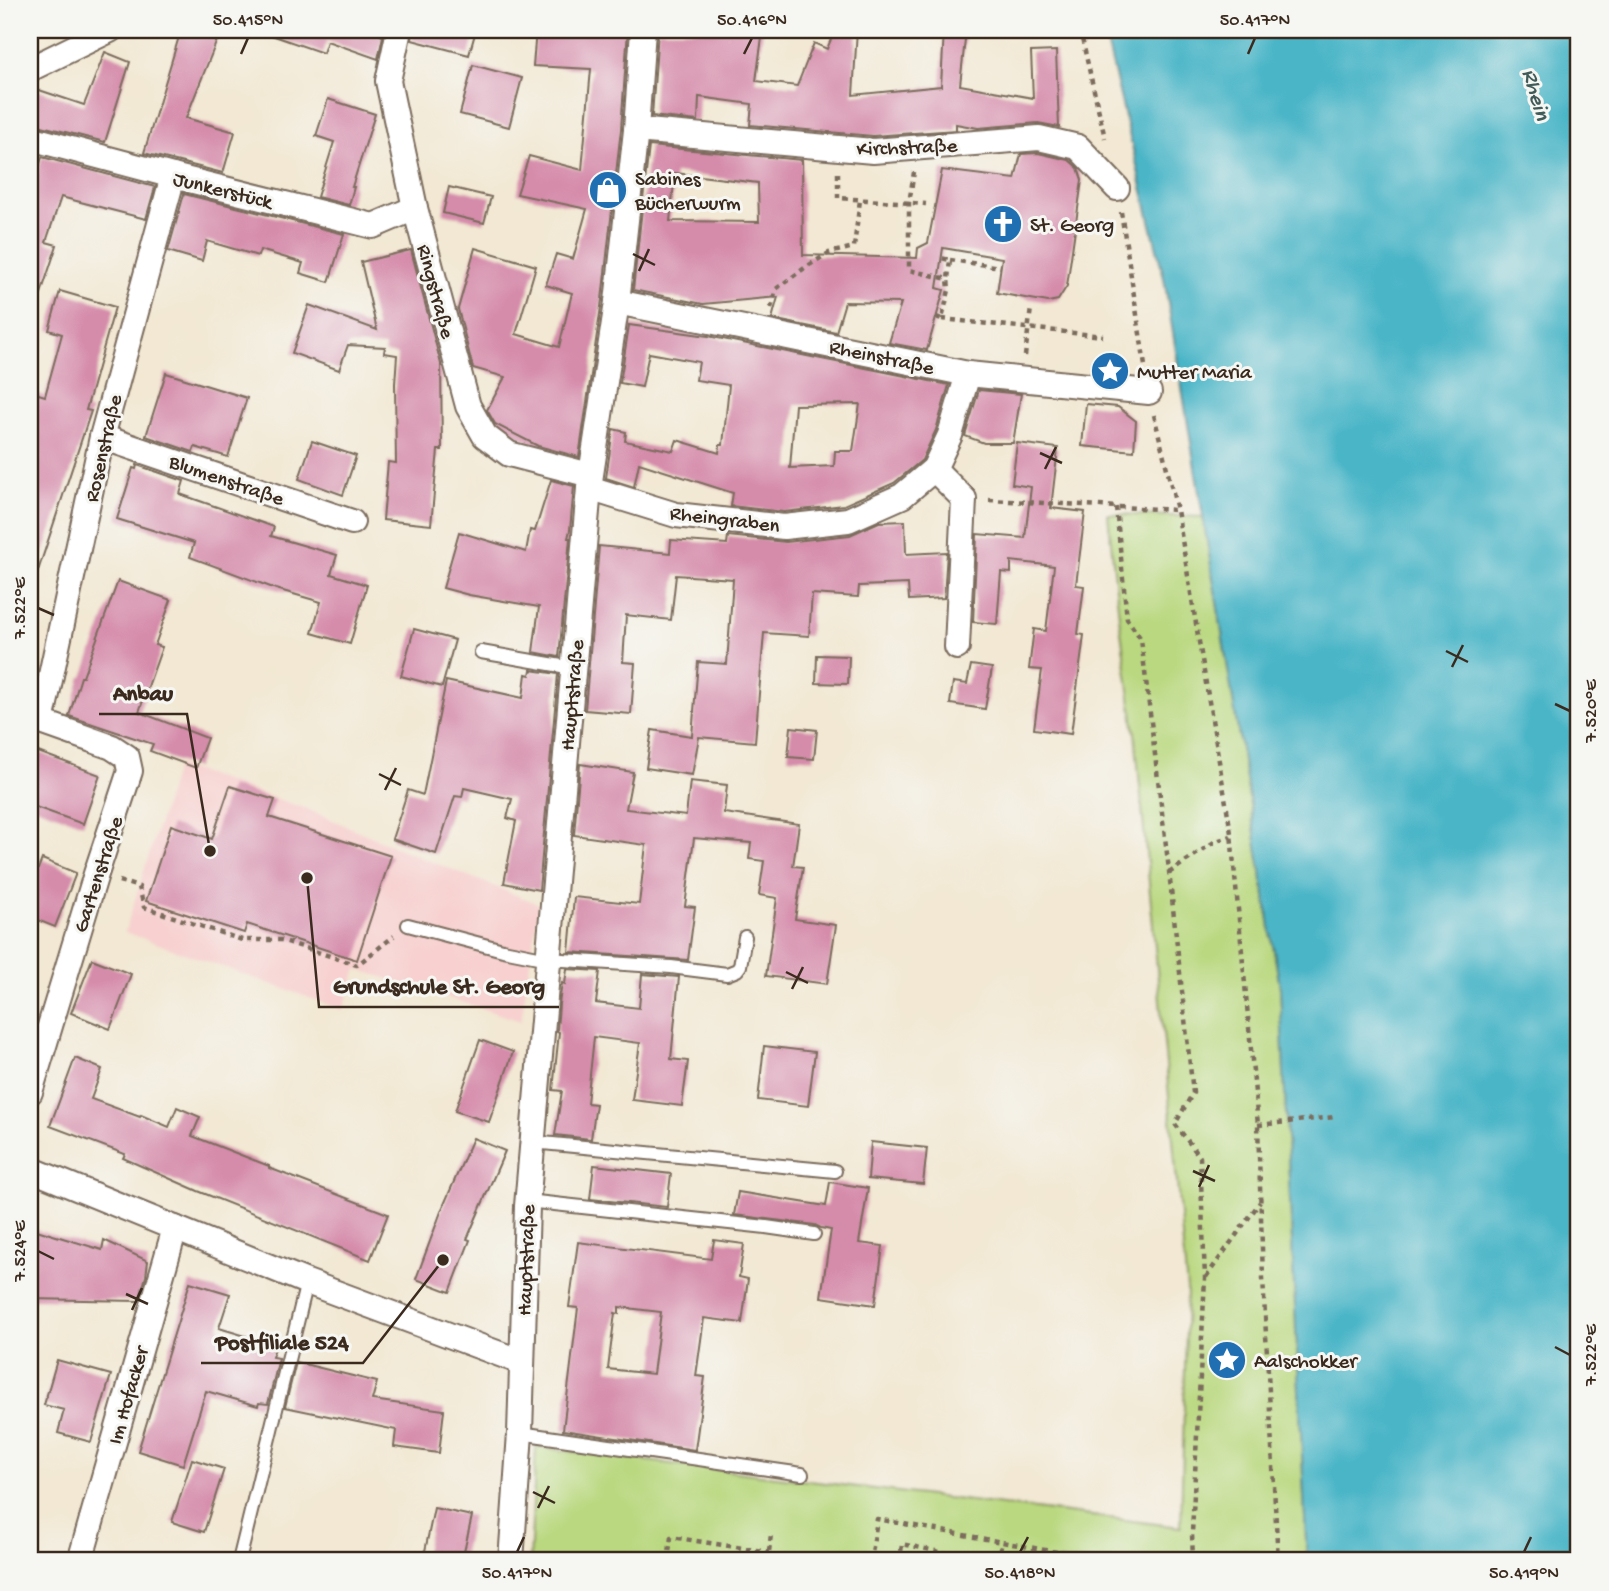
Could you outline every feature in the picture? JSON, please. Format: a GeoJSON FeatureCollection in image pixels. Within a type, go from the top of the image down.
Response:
{"type":"FeatureCollection","features":[{"type":"Feature","properties":{"kind":"street"},"geometry":{"type":"LineString","coordinates":[[30,69],[110,30]]}},
{"type":"Feature","properties":{"kind":"street","name":"Ringstraße"},"geometry":{"type":"LineString","coordinates":[[400,30],[388,80],[415,208],[468,406],[485,436],[509,454],[589,482]]}},
{"type":"Feature","properties":{"kind":"street","name":"Hauptstraße"},"geometry":{"type":"LineString","coordinates":[[512,1561],[520,1433],[527,1201],[532,1142],[589,482],[617,302],[636,131],[643,30]]}},
{"type":"Feature","properties":{"kind":"street","name":"Kirchstraße"},"geometry":{"type":"LineString","coordinates":[[636,131],[873,151],[1039,138],[1078,147],[1117,188]]}},
{"type":"Feature","properties":{"kind":"street","name":"Junkerstück"},"geometry":{"type":"LineString","coordinates":[[30,138],[373,226],[415,208]]}},
{"type":"Feature","properties":{"kind":"street","name":"Rosenstraße"},"geometry":{"type":"LineString","coordinates":[[35,720],[102,437],[173,176]]}},
{"type":"Feature","properties":{"kind":"street","name":"Rheinstraße"},"geometry":{"type":"LineString","coordinates":[[617,302],[968,374],[1149,392]]}},
{"type":"Feature","properties":{"kind":"street","name":"Rheingraben"},"geometry":{"type":"LineString","coordinates":[[589,482],[676,514],[784,527],[848,520],[902,496],[933,469],[950,435],[968,374]]}},
{"type":"Feature","properties":{"kind":"street","name":"Blumenstraße"},"geometry":{"type":"LineString","coordinates":[[102,437],[352,522]]}},
{"type":"Feature","properties":{"kind":"street"},"geometry":{"type":"LineString","coordinates":[[933,469],[964,499],[957,647]]}},
{"type":"Feature","properties":{"kind":"street","name":"Gartenstraße"},"geometry":{"type":"LineString","coordinates":[[30,1093],[130,771],[127,757],[112,747],[35,720]]}},
{"type":"Feature","properties":{"kind":"street"},"geometry":{"type":"LineString","coordinates":[[30,1169],[307,1282],[521,1362]]}},
{"type":"Feature","properties":{"kind":"street","name":"Im Hofacker"},"geometry":{"type":"LineString","coordinates":[[80,1561],[175,1228]]}},
{"type":"Feature","properties":{"kind":"lane"},"geometry":{"type":"LineString","coordinates":[[481,652],[573,668]]}},
{"type":"Feature","properties":{"kind":"lane"},"geometry":{"type":"LineString","coordinates":[[408,925],[548,959],[671,967],[727,974],[740,966],[745,937]]}},
{"type":"Feature","properties":{"kind":"lane"},"geometry":{"type":"LineString","coordinates":[[532,1142],[835,1171]]}},
{"type":"Feature","properties":{"kind":"lane"},"geometry":{"type":"LineString","coordinates":[[527,1201],[814,1234]]}},
{"type":"Feature","properties":{"kind":"lane"},"geometry":{"type":"LineString","coordinates":[[239,1561],[307,1282]]}},
{"type":"Feature","properties":{"kind":"lane"},"geometry":{"type":"LineString","coordinates":[[520,1433],[802,1474]]}},
{"type":"Feature","properties":{"kind":"path"},"geometry":{"type":"LineString","coordinates":[[838,148],[838,198],[926,205]]}},
{"type":"Feature","properties":{"kind":"path"},"geometry":{"type":"LineString","coordinates":[[763,332],[776,289],[830,253],[854,247],[860,200]]}},
{"type":"Feature","properties":{"kind":"path"},"geometry":{"type":"LineString","coordinates":[[909,203],[909,270],[948,279]]}},
{"type":"Feature","properties":{"kind":"path"},"geometry":{"type":"LineString","coordinates":[[942,258],[1001,267]]}},
{"type":"Feature","properties":{"kind":"path"},"geometry":{"type":"LineString","coordinates":[[950,260],[949,290],[939,318],[1103,336]]}},
{"type":"Feature","properties":{"kind":"path"},"geometry":{"type":"LineString","coordinates":[[1024,366],[1031,308]]}},
{"type":"Feature","properties":{"kind":"path"},"geometry":{"type":"LineString","coordinates":[[1149,392],[1177,510],[1231,836],[1258,1125],[1278,1561]]}},
{"type":"Feature","properties":{"kind":"path"},"geometry":{"type":"LineString","coordinates":[[964,499],[1177,510]]}},
{"type":"Feature","properties":{"kind":"path"},"geometry":{"type":"LineString","coordinates":[[1116,507],[1127,619],[1141,639],[1193,1093],[1175,1124],[1199,1157],[1205,1278],[1192,1533],[1194,1561]]}},
{"type":"Feature","properties":{"kind":"path"},"geometry":{"type":"LineString","coordinates":[[1169,873],[1214,842],[1231,836]]}},
{"type":"Feature","properties":{"kind":"path"},"geometry":{"type":"LineString","coordinates":[[96,874],[139,887],[144,907],[242,940],[281,940],[358,965],[408,925]]}},
{"type":"Feature","properties":{"kind":"path"},"geometry":{"type":"LineString","coordinates":[[1258,1125],[1335,1117]]}},
{"type":"Feature","properties":{"kind":"path"},"geometry":{"type":"LineString","coordinates":[[1205,1278],[1260,1201]]}},
{"type":"Feature","properties":{"kind":"path"},"geometry":{"type":"LineString","coordinates":[[871,1561],[877,1518],[1105,1561]]}},
{"type":"Feature","properties":{"kind":"path"},"geometry":{"type":"LineString","coordinates":[[768,1561],[771,1534]]}},
{"type":"Feature","properties":{"kind":"path"},"geometry":{"type":"LineString","coordinates":[[668,1561],[671,1537],[769,1552]]}},
{"type":"Feature","properties":{"kind":"path"},"geometry":{"type":"LineString","coordinates":[[998,1561],[1002,1542]]}},
{"type":"Feature","properties":{"kind":"path"},"geometry":{"type":"LineString","coordinates":[[900,1561],[902,1544],[984,1561]]}},
{"type":"Feature","properties":{"kind":"shaded area"},"geometry":{"type":"Polygon","coordinates":[[[177,765],[307,809],[539,904],[521,1021],[357,969],[343,1010],[125,932],[177,765]]]}},
{"type":"Feature","properties":{"kind":"green space"},"geometry":{"type":"Polygon","coordinates":[[[1108,514],[1203,517],[1280,988],[1307,1561],[530,1561],[536,1447],[1181,1527],[1187,1289],[1135,733],[1108,514]]]}},
{"type":"Feature","properties":{"kind":"water","name":"Rhein"},"geometry":{"type":"Polygon","coordinates":[[[1104,30],[1579,30],[1579,1561],[1307,1561],[1280,987],[1164,278],[1104,30]]]}},
{"type":"Feature","properties":{"kind":"building"},"geometry":{"type":"Polygon","coordinates":[[[181,30],[221,30],[186,118],[235,132],[223,173],[144,153],[181,30]]]}},
{"type":"Feature","properties":{"kind":"building"},"geometry":{"type":"Polygon","coordinates":[[[266,30],[367,30],[383,36],[378,59],[327,41],[323,53],[265,33],[266,30]]]}},
{"type":"Feature","properties":{"kind":"building"},"geometry":{"type":"Polygon","coordinates":[[[413,30],[476,30],[469,55],[412,40],[413,30]]]}},
{"type":"Feature","properties":{"kind":"building"},"geometry":{"type":"Polygon","coordinates":[[[536,30],[628,30],[621,129],[602,300],[579,457],[538,446],[495,424],[487,410],[505,377],[473,368],[458,309],[475,248],[536,266],[516,334],[559,347],[572,293],[546,285],[556,254],[573,259],[587,209],[517,194],[529,156],[582,170],[591,69],[533,66],[536,30]]]}},
{"type":"Feature","properties":{"kind":"building"},"geometry":{"type":"Polygon","coordinates":[[[658,30],[763,30],[756,81],[797,86],[814,43],[827,49],[835,30],[857,30],[853,95],[941,86],[944,30],[966,30],[960,85],[1033,98],[1031,52],[1056,51],[1059,127],[1038,123],[978,128],[956,124],[956,130],[873,136],[750,125],[752,104],[699,97],[698,121],[652,116],[658,30]]]}},
{"type":"Feature","properties":{"kind":"building"},"geometry":{"type":"Polygon","coordinates":[[[105,52],[130,62],[105,142],[30,123],[30,87],[84,105],[105,52]]]}},
{"type":"Feature","properties":{"kind":"building"},"geometry":{"type":"Polygon","coordinates":[[[473,65],[522,78],[509,127],[460,114],[473,65]]]}},
{"type":"Feature","properties":{"kind":"building"},"geometry":{"type":"Polygon","coordinates":[[[328,99],[375,114],[349,205],[317,197],[334,142],[316,136],[328,99]]]}},
{"type":"Feature","properties":{"kind":"building"},"geometry":{"type":"Polygon","coordinates":[[[649,146],[802,160],[803,255],[917,258],[918,248],[928,243],[942,170],[1015,179],[1021,154],[1038,153],[1069,160],[1078,168],[1082,180],[1067,286],[1058,300],[1048,302],[997,293],[1002,258],[943,248],[937,288],[944,290],[927,350],[889,343],[901,303],[845,302],[836,332],[772,319],[778,297],[703,304],[633,290],[649,146]],[[675,173],[670,221],[759,222],[758,183],[675,173]]]}},
{"type":"Feature","properties":{"kind":"building"},"geometry":{"type":"Polygon","coordinates":[[[42,157],[155,187],[146,219],[61,197],[46,242],[57,245],[34,315],[30,315],[30,196],[42,157]]]}},
{"type":"Feature","properties":{"kind":"building"},"geometry":{"type":"Polygon","coordinates":[[[449,187],[491,197],[484,223],[443,213],[449,187]]]}},
{"type":"Feature","properties":{"kind":"building"},"geometry":{"type":"Polygon","coordinates":[[[184,194],[344,234],[329,282],[300,273],[303,263],[260,250],[258,256],[207,241],[202,261],[168,251],[184,194]]]}},
{"type":"Feature","properties":{"kind":"building"},"geometry":{"type":"Polygon","coordinates":[[[411,250],[441,364],[442,450],[438,450],[431,525],[383,520],[388,462],[396,463],[397,355],[384,353],[385,347],[348,345],[339,370],[292,353],[309,305],[377,330],[361,262],[411,250]]]}},
{"type":"Feature","properties":{"kind":"building"},"geometry":{"type":"Polygon","coordinates":[[[60,291],[115,307],[86,410],[91,411],[34,583],[30,582],[30,409],[35,393],[45,396],[62,334],[49,330],[60,291]]]}},
{"type":"Feature","properties":{"kind":"building"},"geometry":{"type":"Polygon","coordinates":[[[629,325],[708,336],[949,385],[936,430],[922,460],[894,483],[844,505],[784,512],[731,506],[733,493],[639,463],[634,487],[606,478],[613,429],[626,432],[625,441],[673,451],[677,440],[719,453],[720,445],[723,445],[729,385],[696,380],[699,362],[649,353],[642,387],[620,383],[629,325]],[[860,404],[795,405],[790,468],[834,466],[835,451],[853,451],[860,404]]]}},
{"type":"Feature","properties":{"kind":"building"},"geometry":{"type":"Polygon","coordinates":[[[166,373],[247,398],[228,457],[195,447],[193,452],[146,436],[166,373]]]}},
{"type":"Feature","properties":{"kind":"building"},"geometry":{"type":"Polygon","coordinates":[[[979,390],[1021,394],[1013,443],[984,443],[965,436],[979,390]]]}},
{"type":"Feature","properties":{"kind":"building"},"geometry":{"type":"Polygon","coordinates":[[[1086,404],[1118,407],[1136,421],[1134,451],[1082,446],[1086,404]]]}},
{"type":"Feature","properties":{"kind":"building"},"geometry":{"type":"Polygon","coordinates":[[[312,441],[356,456],[343,495],[299,479],[312,441]]]}},
{"type":"Feature","properties":{"kind":"building"},"geometry":{"type":"Polygon","coordinates":[[[1017,443],[1058,448],[1051,508],[1085,512],[1076,585],[1084,586],[1078,634],[1084,635],[1071,734],[1034,729],[1042,670],[1029,669],[1034,629],[1046,631],[1054,566],[1011,561],[1011,573],[1001,572],[997,624],[973,622],[977,534],[1025,538],[1031,487],[1012,484],[1017,443]]]}},
{"type":"Feature","properties":{"kind":"building"},"geometry":{"type":"Polygon","coordinates":[[[137,465],[184,481],[180,494],[274,527],[271,536],[337,555],[331,574],[367,585],[350,644],[312,633],[321,602],[276,589],[190,557],[194,543],[117,519],[133,468],[136,469],[137,465]]]}},
{"type":"Feature","properties":{"kind":"building"},"geometry":{"type":"Polygon","coordinates":[[[551,480],[574,486],[559,657],[533,652],[539,607],[443,588],[459,532],[526,552],[530,530],[535,531],[551,480]]]}},
{"type":"Feature","properties":{"kind":"building"},"geometry":{"type":"Polygon","coordinates":[[[905,521],[906,554],[947,552],[944,598],[909,600],[908,584],[859,586],[858,597],[812,594],[809,636],[764,633],[755,742],[699,737],[692,775],[646,768],[652,730],[692,736],[698,662],[727,664],[733,579],[676,575],[671,620],[626,615],[623,662],[635,663],[631,714],[585,710],[599,546],[670,553],[671,540],[727,544],[728,536],[786,542],[850,535],[879,522],[905,521]]]}},
{"type":"Feature","properties":{"kind":"building"},"geometry":{"type":"Polygon","coordinates":[[[118,581],[171,600],[155,645],[162,647],[139,712],[207,738],[196,768],[150,751],[153,744],[69,716],[118,581]]]}},
{"type":"Feature","properties":{"kind":"building"},"geometry":{"type":"Polygon","coordinates":[[[414,629],[455,640],[442,687],[401,676],[414,629]]]}},
{"type":"Feature","properties":{"kind":"building"},"geometry":{"type":"Polygon","coordinates":[[[817,655],[849,656],[848,684],[816,683],[817,655]]]}},
{"type":"Feature","properties":{"kind":"building"},"geometry":{"type":"Polygon","coordinates":[[[971,665],[992,668],[985,709],[950,704],[953,682],[967,684],[971,665]]]}},
{"type":"Feature","properties":{"kind":"building"},"geometry":{"type":"Polygon","coordinates":[[[531,670],[558,674],[539,890],[504,883],[516,821],[507,818],[512,799],[464,788],[462,797],[455,796],[436,854],[392,839],[408,790],[423,795],[446,681],[523,698],[526,674],[530,675],[531,670]]]}},
{"type":"Feature","properties":{"kind":"building"},"geometry":{"type":"Polygon","coordinates":[[[791,727],[817,730],[814,759],[788,757],[791,727]]]}},
{"type":"Feature","properties":{"kind":"building"},"geometry":{"type":"Polygon","coordinates":[[[30,749],[100,775],[83,824],[30,805],[30,749]]]}},
{"type":"Feature","properties":{"kind":"building"},"geometry":{"type":"Polygon","coordinates":[[[580,764],[633,772],[626,809],[686,816],[690,781],[727,785],[724,813],[799,824],[793,866],[803,867],[795,919],[836,925],[827,984],[766,976],[777,898],[759,895],[764,861],[749,859],[751,843],[694,838],[685,906],[695,907],[688,960],[569,952],[574,897],[639,904],[646,845],[574,835],[580,764]]]}},
{"type":"Feature","properties":{"kind":"building"},"geometry":{"type":"Polygon","coordinates":[[[230,786],[275,800],[269,817],[391,856],[357,960],[247,924],[244,933],[146,901],[171,825],[212,839],[230,786]]]}},
{"type":"Feature","properties":{"kind":"building"},"geometry":{"type":"Polygon","coordinates":[[[42,859],[76,873],[55,927],[30,917],[30,890],[42,859]]]}},
{"type":"Feature","properties":{"kind":"building"},"geometry":{"type":"Polygon","coordinates":[[[92,959],[131,974],[110,1029],[71,1013],[92,959]]]}},
{"type":"Feature","properties":{"kind":"building"},"geometry":{"type":"Polygon","coordinates":[[[567,969],[600,971],[596,1003],[639,1008],[642,974],[679,977],[671,1059],[688,1061],[682,1106],[632,1100],[640,1043],[594,1037],[587,1103],[596,1104],[591,1139],[555,1135],[562,1091],[553,1090],[557,1031],[562,983],[565,984],[567,969]]]}},
{"type":"Feature","properties":{"kind":"building"},"geometry":{"type":"Polygon","coordinates":[[[480,1040],[513,1052],[489,1122],[455,1111],[480,1040]]]}},
{"type":"Feature","properties":{"kind":"building"},"geometry":{"type":"Polygon","coordinates":[[[764,1046],[815,1052],[808,1106],[758,1100],[764,1046]]]}},
{"type":"Feature","properties":{"kind":"building"},"geometry":{"type":"Polygon","coordinates":[[[75,1058],[102,1069],[91,1099],[169,1127],[177,1107],[200,1117],[192,1136],[388,1214],[370,1260],[198,1191],[123,1158],[125,1154],[50,1126],[75,1058]]]}},
{"type":"Feature","properties":{"kind":"building"},"geometry":{"type":"Polygon","coordinates":[[[473,1138],[505,1151],[467,1239],[470,1240],[450,1292],[416,1279],[442,1209],[473,1138]]]}},
{"type":"Feature","properties":{"kind":"building"},"geometry":{"type":"Polygon","coordinates":[[[871,1142],[927,1148],[923,1184],[868,1179],[871,1142]]]}},
{"type":"Feature","properties":{"kind":"building"},"geometry":{"type":"Polygon","coordinates":[[[594,1165],[671,1174],[667,1207],[590,1199],[594,1165]]]}},
{"type":"Feature","properties":{"kind":"building"},"geometry":{"type":"Polygon","coordinates":[[[830,1182],[868,1188],[859,1243],[883,1246],[875,1305],[821,1297],[831,1230],[815,1225],[734,1215],[738,1192],[826,1206],[830,1182]]]}},
{"type":"Feature","properties":{"kind":"building"},"geometry":{"type":"Polygon","coordinates":[[[30,1228],[102,1250],[104,1240],[148,1261],[139,1301],[30,1299],[30,1228]]]}},
{"type":"Feature","properties":{"kind":"building"},"geometry":{"type":"Polygon","coordinates":[[[714,1240],[744,1244],[739,1277],[748,1279],[742,1323],[704,1318],[696,1376],[705,1377],[695,1450],[563,1430],[578,1308],[569,1307],[578,1242],[711,1259],[714,1240]],[[619,1307],[619,1314],[615,1313],[608,1369],[653,1374],[661,1312],[619,1307]]]}},
{"type":"Feature","properties":{"kind":"building"},"geometry":{"type":"Polygon","coordinates":[[[190,1282],[230,1294],[219,1328],[276,1345],[272,1357],[279,1358],[268,1404],[259,1403],[258,1406],[206,1391],[183,1465],[138,1451],[190,1282]]]}},
{"type":"Feature","properties":{"kind":"building"},"geometry":{"type":"Polygon","coordinates":[[[57,1360],[111,1375],[91,1442],[58,1433],[64,1410],[44,1405],[57,1360]]]}},
{"type":"Feature","properties":{"kind":"building"},"geometry":{"type":"Polygon","coordinates":[[[296,1362],[377,1382],[372,1400],[444,1410],[439,1453],[394,1447],[396,1430],[285,1407],[296,1362]]]}},
{"type":"Feature","properties":{"kind":"building"},"geometry":{"type":"Polygon","coordinates":[[[192,1459],[224,1469],[204,1532],[172,1522],[192,1459]]]}},
{"type":"Feature","properties":{"kind":"building"},"geometry":{"type":"Polygon","coordinates":[[[434,1508],[472,1516],[462,1561],[424,1556],[434,1508]]]}},
{"type":"Feature","properties":{"kind":"place","name":"Sabines Bücherwurm"},"geometry":{"type":"Point","coordinates":[608,190]}},
{"type":"Feature","properties":{"kind":"place","name":"St. Georg"},"geometry":{"type":"Point","coordinates":[1003,224]}},
{"type":"Feature","properties":{"kind":"place","name":"Mutter Maria"},"geometry":{"type":"Point","coordinates":[1110,371]}},
{"type":"Feature","properties":{"kind":"place","name":"Anbau"},"geometry":{"type":"Point","coordinates":[210,851]}},
{"type":"Feature","properties":{"kind":"place","name":"Grundschule St. Georg"},"geometry":{"type":"Point","coordinates":[307,878]}},
{"type":"Feature","properties":{"kind":"place","name":"Postfiliale 524"},"geometry":{"type":"Point","coordinates":[443,1260]}},
{"type":"Feature","properties":{"kind":"place","name":"Aalschokker"},"geometry":{"type":"Point","coordinates":[1227,1360]}}]}
